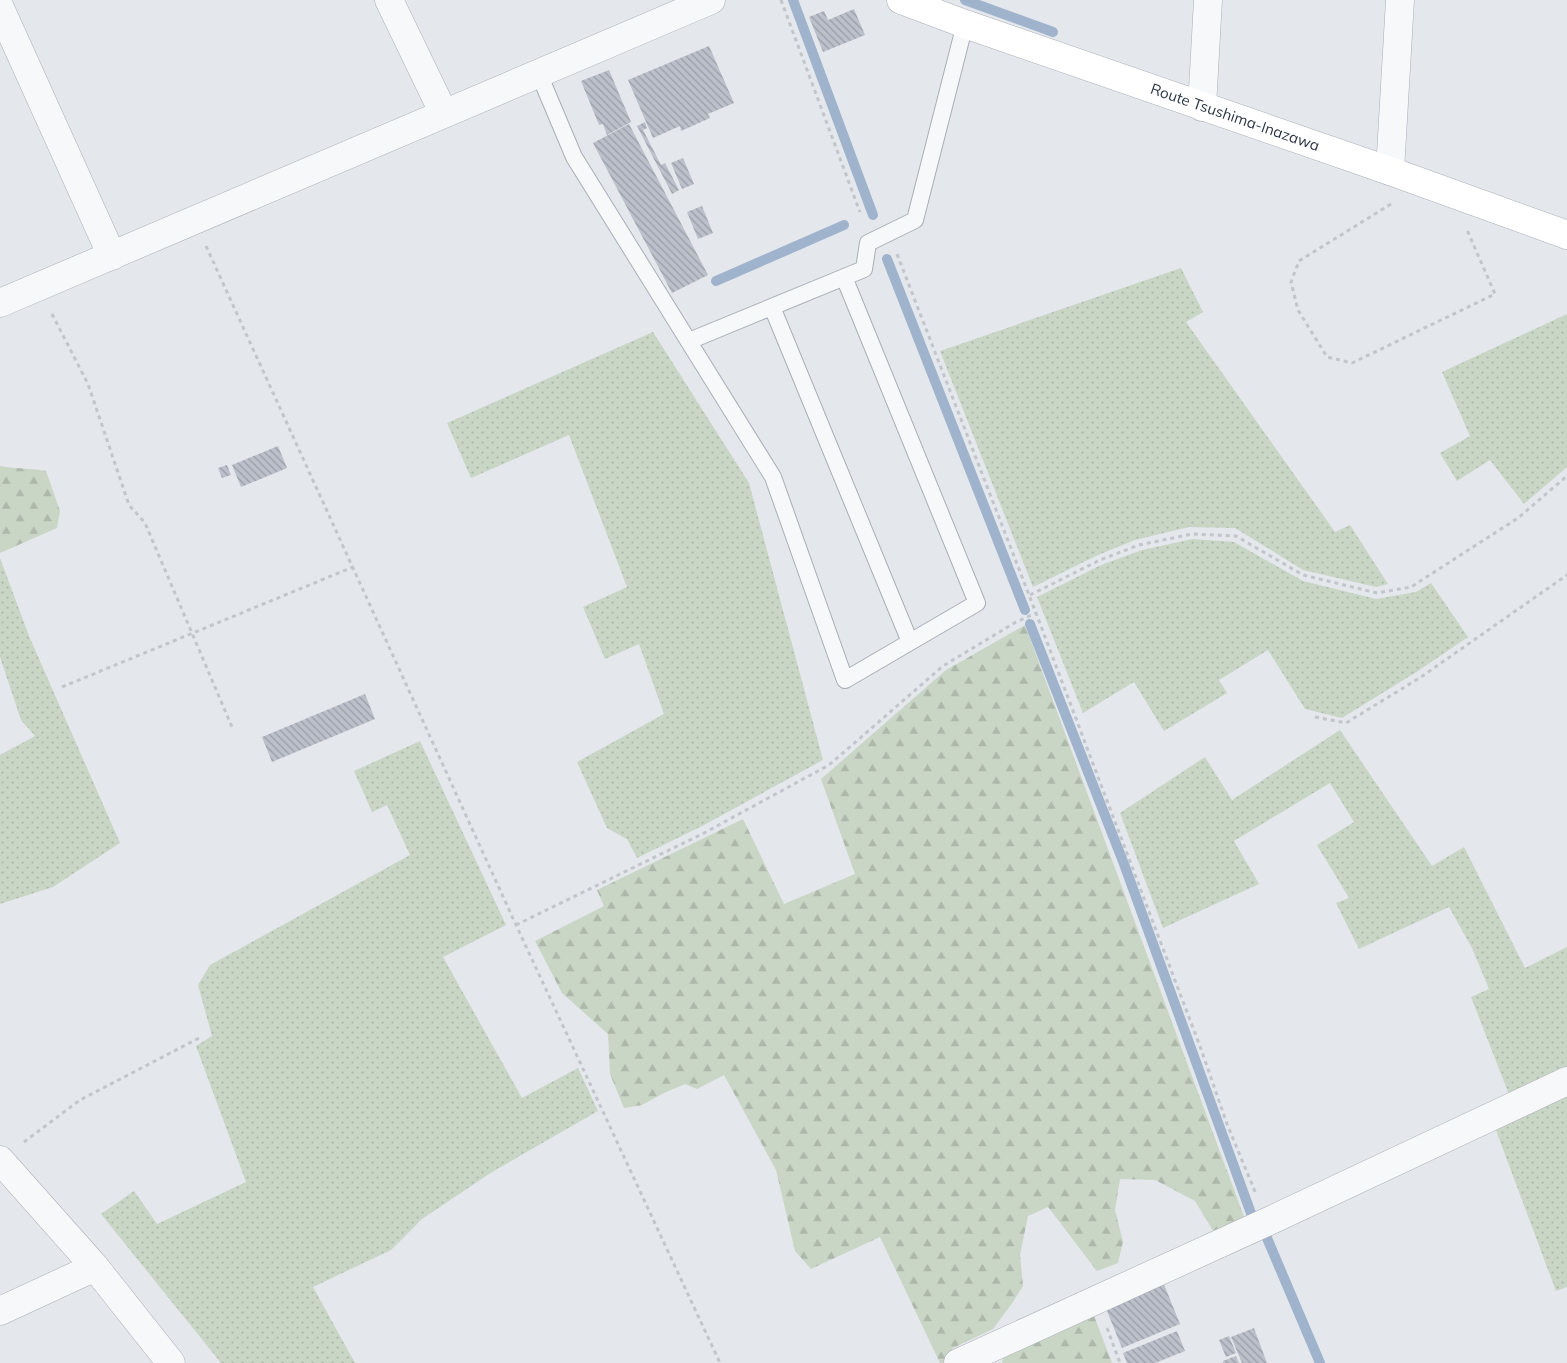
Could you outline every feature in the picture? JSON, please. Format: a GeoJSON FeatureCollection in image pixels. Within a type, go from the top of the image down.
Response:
{"type":"FeatureCollection","features":[{"type":"Feature","properties":{"kind":"main road","name":"Route Tsushima-Inazawa"},"geometry":{"type":"LineString","coordinates":[[901,0],[1567,235]]}},
{"type":"Feature","properties":{"kind":"street"},"geometry":{"type":"LineString","coordinates":[[389,0],[444,114]]}},
{"type":"Feature","properties":{"kind":"street"},"geometry":{"type":"LineString","coordinates":[[0,303],[711,0]]}},
{"type":"Feature","properties":{"kind":"street"},"geometry":{"type":"LineString","coordinates":[[1202,107],[1208,0]]}},
{"type":"Feature","properties":{"kind":"street"},"geometry":{"type":"LineString","coordinates":[[1400,0],[1401,175]]}},
{"type":"Feature","properties":{"kind":"street"},"geometry":{"type":"LineString","coordinates":[[0,8],[112,256]]}},
{"type":"Feature","properties":{"kind":"street"},"geometry":{"type":"LineString","coordinates":[[958,1363],[1267,1222],[1567,1081]]}},
{"type":"Feature","properties":{"kind":"street"},"geometry":{"type":"LineString","coordinates":[[10,1153],[95,1267],[171,1363]]}},
{"type":"Feature","properties":{"kind":"street"},"geometry":{"type":"LineString","coordinates":[[0,1311],[95,1267]]}},
{"type":"Feature","properties":{"kind":"lane"},"geometry":{"type":"LineString","coordinates":[[689,341],[864,269],[868,243],[915,220],[965,24]]}},
{"type":"Feature","properties":{"kind":"lane"},"geometry":{"type":"LineString","coordinates":[[539,74],[574,157],[773,477],[846,680],[976,603],[844,278]]}},
{"type":"Feature","properties":{"kind":"lane"},"geometry":{"type":"LineString","coordinates":[[772,307],[910,642]]}},
{"type":"Feature","properties":{"kind":"path"},"geometry":{"type":"LineString","coordinates":[[781,0],[860,212]]}},
{"type":"Feature","properties":{"kind":"path"},"geometry":{"type":"LineString","coordinates":[[1401,175],[1388,207],[1299,261],[1291,282],[1298,310],[1327,357],[1352,363],[1495,294],[1467,231],[1469,200]]}},
{"type":"Feature","properties":{"kind":"path"},"geometry":{"type":"LineString","coordinates":[[194,221],[516,925],[720,1363]]}},
{"type":"Feature","properties":{"kind":"path"},"geometry":{"type":"LineString","coordinates":[[897,254],[1030,595],[1201,1049],[1227,1124],[1267,1222]]}},
{"type":"Feature","properties":{"kind":"path"},"geometry":{"type":"LineString","coordinates":[[39,286],[88,384],[130,505],[145,523],[232,727]]}},
{"type":"Feature","properties":{"kind":"path"},"geometry":{"type":"LineString","coordinates":[[1030,595],[1100,560],[1139,545],[1192,534],[1236,536],[1302,575],[1377,593],[1410,586],[1518,518],[1567,476]]}},
{"type":"Feature","properties":{"kind":"path"},"geometry":{"type":"LineString","coordinates":[[62,687],[352,568]]}},
{"type":"Feature","properties":{"kind":"path"},"geometry":{"type":"LineString","coordinates":[[1315,717],[1346,723],[1421,677],[1567,575]]}},
{"type":"Feature","properties":{"kind":"path"},"geometry":{"type":"LineString","coordinates":[[516,925],[704,833],[829,765],[943,666],[1016,622],[1036,613]]}},
{"type":"Feature","properties":{"kind":"path"},"geometry":{"type":"LineString","coordinates":[[10,1153],[80,1100],[201,1037]]}},
{"type":"Feature","properties":{"kind":"path"},"geometry":{"type":"LineString","coordinates":[[1096,1300],[1120,1363]]}},
{"type":"Feature","properties":{"kind":"green space"},"geometry":{"type":"Polygon","coordinates":[[[1181,268],[1203,312],[1186,322],[1335,532],[1350,525],[1388,584],[1376,587],[1303,570],[1235,528],[1189,527],[1135,540],[1098,555],[1033,587],[940,351],[1181,268]]]}},
{"type":"Feature","properties":{"kind":"green space"},"geometry":{"type":"Polygon","coordinates":[[[1567,314],[1567,467],[1524,504],[1490,460],[1457,481],[1440,453],[1470,436],[1442,372],[1567,314]]]}},
{"type":"Feature","properties":{"kind":"green space"},"geometry":{"type":"Polygon","coordinates":[[[653,332],[749,483],[823,760],[702,826],[637,858],[627,839],[607,828],[577,762],[664,714],[639,644],[605,659],[583,607],[627,587],[569,435],[471,478],[447,423],[653,332]]]}},
{"type":"Feature","properties":{"kind":"green space"},"geometry":{"type":"Polygon","coordinates":[[[0,466],[46,471],[60,511],[57,528],[0,553],[0,466]]]}},
{"type":"Feature","properties":{"kind":"green space"},"geometry":{"type":"Polygon","coordinates":[[[1193,539],[1234,542],[1303,581],[1376,599],[1416,592],[1431,583],[1468,637],[1418,671],[1342,718],[1305,709],[1268,650],[1219,680],[1227,693],[1164,731],[1134,682],[1083,713],[1037,597],[1101,565],[1142,550],[1193,539]]]}},
{"type":"Feature","properties":{"kind":"green space"},"geometry":{"type":"Polygon","coordinates":[[[0,558],[29,636],[120,843],[53,887],[0,904],[0,755],[35,736],[21,720],[0,657],[0,558]]]}},
{"type":"Feature","properties":{"kind":"green space"},"geometry":{"type":"Polygon","coordinates":[[[1025,625],[1246,1222],[1215,1234],[1195,1201],[1155,1180],[1120,1179],[1115,1210],[1123,1242],[1118,1263],[1097,1271],[1048,1207],[1028,1216],[1020,1255],[1023,1286],[993,1329],[953,1348],[943,1363],[940,1363],[880,1237],[811,1269],[795,1251],[776,1170],[724,1075],[697,1089],[685,1084],[642,1105],[624,1108],[610,1074],[608,1034],[562,993],[535,941],[604,906],[597,890],[743,819],[784,904],[855,874],[821,779],[946,670],[1025,625]]]}},
{"type":"Feature","properties":{"kind":"green space"},"geometry":{"type":"Polygon","coordinates":[[[1340,730],[1432,866],[1464,847],[1525,968],[1567,947],[1567,1069],[1510,1097],[1471,997],[1489,989],[1472,948],[1449,907],[1359,949],[1336,903],[1349,898],[1317,845],[1354,822],[1330,783],[1234,841],[1259,884],[1163,928],[1120,813],[1205,757],[1232,800],[1340,730]]]}},
{"type":"Feature","properties":{"kind":"green space"},"geometry":{"type":"Polygon","coordinates":[[[420,741],[506,925],[443,957],[522,1098],[578,1068],[598,1111],[492,1172],[422,1219],[391,1250],[313,1287],[355,1363],[221,1363],[101,1214],[134,1191],[157,1224],[246,1182],[196,1046],[212,1036],[198,985],[210,965],[410,855],[387,805],[372,812],[354,771],[420,741]]]}},
{"type":"Feature","properties":{"kind":"green space"},"geometry":{"type":"Polygon","coordinates":[[[1567,1090],[1567,1287],[1556,1291],[1494,1125],[1567,1090]]]}},
{"type":"Feature","properties":{"kind":"green space"},"geometry":{"type":"Polygon","coordinates":[[[1093,1313],[1112,1363],[1002,1363],[1004,1353],[1093,1313]]]}},
{"type":"Feature","properties":{"kind":"building"},"geometry":{"type":"Polygon","coordinates":[[[854,9],[865,35],[823,52],[809,17],[824,11],[828,20],[854,9]]]}},
{"type":"Feature","properties":{"kind":"building"},"geometry":{"type":"Polygon","coordinates":[[[709,46],[734,103],[708,114],[710,118],[681,131],[680,126],[653,138],[628,80],[709,46]]]}},
{"type":"Feature","properties":{"kind":"building"},"geometry":{"type":"Polygon","coordinates":[[[609,70],[631,122],[607,135],[603,124],[599,125],[581,81],[609,70]]]}},
{"type":"Feature","properties":{"kind":"building"},"geometry":{"type":"Polygon","coordinates":[[[645,122],[647,128],[643,130],[661,165],[665,163],[679,190],[672,194],[637,126],[645,122]]]}},
{"type":"Feature","properties":{"kind":"building"},"geometry":{"type":"Polygon","coordinates":[[[629,124],[708,275],[672,293],[593,143],[629,124]]]}},
{"type":"Feature","properties":{"kind":"building"},"geometry":{"type":"Polygon","coordinates":[[[683,158],[694,184],[682,189],[671,163],[683,158]]]}},
{"type":"Feature","properties":{"kind":"building"},"geometry":{"type":"Polygon","coordinates":[[[702,206],[713,233],[698,239],[687,212],[702,206]]]}},
{"type":"Feature","properties":{"kind":"building"},"geometry":{"type":"Polygon","coordinates":[[[278,446],[287,468],[241,487],[232,465],[278,446]]]}},
{"type":"Feature","properties":{"kind":"building"},"geometry":{"type":"Polygon","coordinates":[[[227,465],[231,475],[222,478],[218,468],[227,465]]]}},
{"type":"Feature","properties":{"kind":"building"},"geometry":{"type":"Polygon","coordinates":[[[365,694],[375,719],[272,762],[262,737],[365,694]]]}},
{"type":"Feature","properties":{"kind":"building"},"geometry":{"type":"Polygon","coordinates":[[[1163,1282],[1180,1324],[1122,1348],[1105,1306],[1163,1282]]]}},
{"type":"Feature","properties":{"kind":"building"},"geometry":{"type":"Polygon","coordinates":[[[1254,1328],[1267,1363],[1242,1363],[1231,1337],[1254,1328]]]}},
{"type":"Feature","properties":{"kind":"building"},"geometry":{"type":"Polygon","coordinates":[[[1177,1331],[1185,1351],[1155,1363],[1127,1363],[1123,1353],[1177,1331]]]}},
{"type":"Feature","properties":{"kind":"building"},"geometry":{"type":"Polygon","coordinates":[[[1229,1336],[1236,1353],[1226,1357],[1219,1340],[1229,1336]]]}},
{"type":"Feature","properties":{"kind":"building"},"geometry":{"type":"Polygon","coordinates":[[[1236,1356],[1239,1363],[1223,1363],[1223,1361],[1236,1356]]]}},
{"type":"Feature","properties":{"kind":"waterway"},"geometry":{"type":"LineString","coordinates":[[793,0],[873,215]]}},
{"type":"Feature","properties":{"kind":"waterway"},"geometry":{"type":"LineString","coordinates":[[965,0],[1053,32]]}},
{"type":"Feature","properties":{"kind":"waterway"},"geometry":{"type":"LineString","coordinates":[[716,281],[844,225]]}},
{"type":"Feature","properties":{"kind":"waterway"},"geometry":{"type":"LineString","coordinates":[[887,259],[1025,610]]}},
{"type":"Feature","properties":{"kind":"waterway"},"geometry":{"type":"LineString","coordinates":[[1030,624],[1124,864],[1252,1216]]}},
{"type":"Feature","properties":{"kind":"waterway"},"geometry":{"type":"LineString","coordinates":[[1264,1231],[1320,1363]]}}]}
